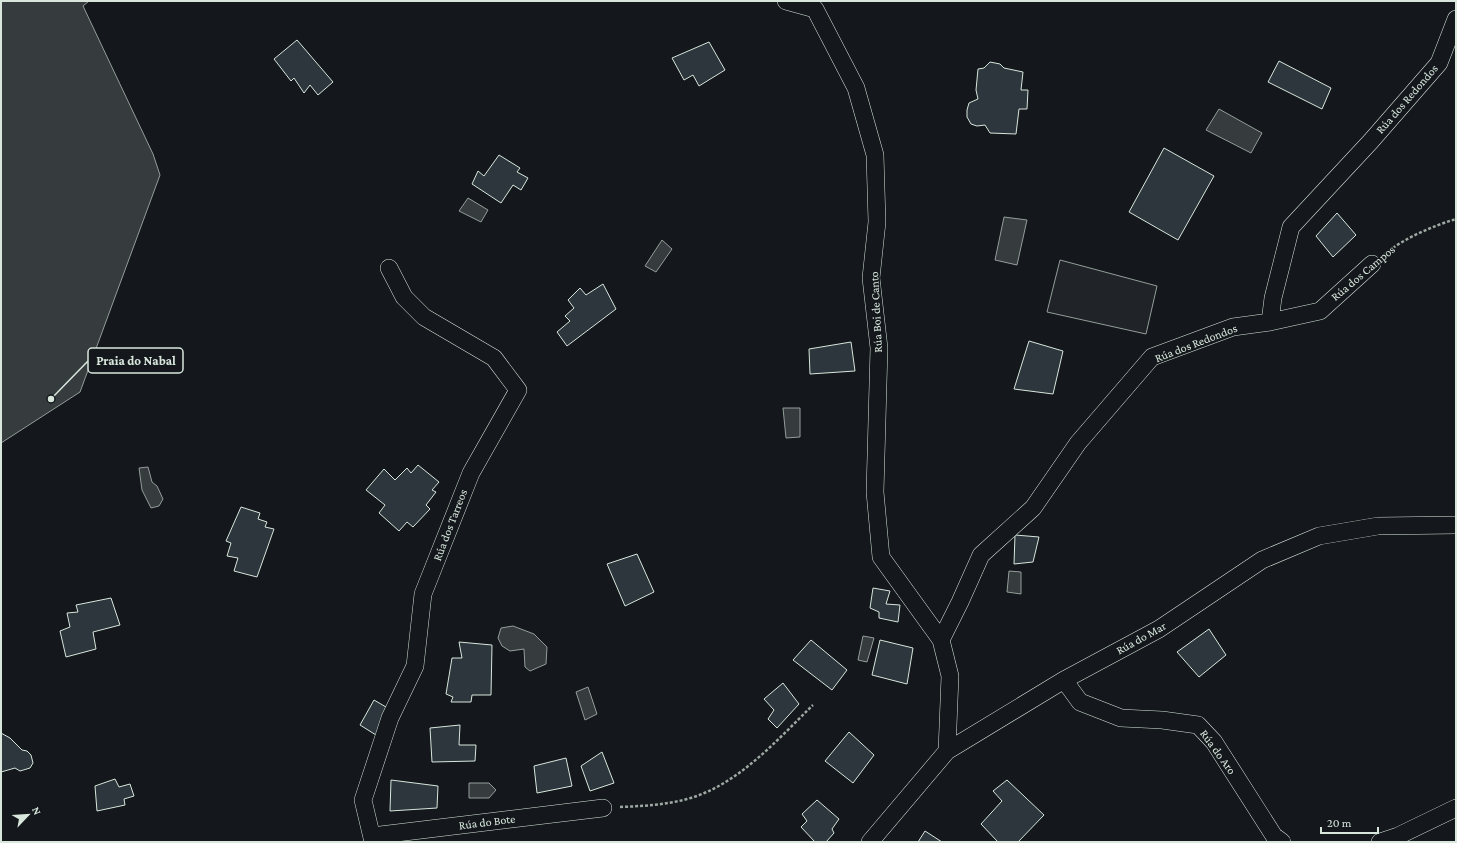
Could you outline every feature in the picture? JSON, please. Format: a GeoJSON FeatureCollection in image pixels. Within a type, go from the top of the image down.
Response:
{"type":"FeatureCollection","features":[{"type":"Feature","properties":{"kind":"street","name":"Rúa Boi de Canto"},"geometry":{"type":"LineString","coordinates":[[786,1],[815,9],[856,88],[875,155],[877,222],[872,278],[879,348],[875,492],[881,557],[941,640]]}},
{"type":"Feature","properties":{"kind":"street","name":"Rúa dos Redondos"},"geometry":{"type":"LineString","coordinates":[[941,640],[981,555],[1033,508],[1078,443],[1152,358],[1233,327],[1270,322],[1273,298],[1291,227],[1371,141],[1439,63],[1456,19]]}},
{"type":"Feature","properties":{"kind":"street","name":"Rúa dos Campos"},"geometry":{"type":"LineString","coordinates":[[1270,322],[1320,310],[1372,264]]}},
{"type":"Feature","properties":{"kind":"street","name":"Rúa dos Tarreos"},"geometry":{"type":"LineString","coordinates":[[372,839],[363,800],[390,718],[415,666],[423,594],[471,473],[518,390],[494,358],[424,317],[404,297],[390,268]]}},
{"type":"Feature","properties":{"kind":"street","name":"Rúa do Mar"},"geometry":{"type":"LineString","coordinates":[[870,842],[947,751],[1064,680],[1159,630],[1262,560],[1318,536],[1378,526],[1456,525]]}},
{"type":"Feature","properties":{"kind":"street"},"geometry":{"type":"LineString","coordinates":[[941,640],[950,676],[947,751]]}},
{"type":"Feature","properties":{"kind":"street","name":"Rúa do Aro"},"geometry":{"type":"LineString","coordinates":[[1064,680],[1080,702],[1120,718],[1162,720],[1198,725],[1214,742],[1274,836],[1282,842]]}},
{"type":"Feature","properties":{"kind":"street","name":"Rúa do Bote"},"geometry":{"type":"LineString","coordinates":[[372,839],[603,808]]}},
{"type":"Feature","properties":{"kind":"street"},"geometry":{"type":"LineString","coordinates":[[1380,842],[1398,836],[1456,808]]}},
{"type":"Feature","properties":{"kind":"path","name":"Rúa dos Campos"},"geometry":{"type":"LineString","coordinates":[[1372,264],[1396,245],[1445,222],[1456,219]]}},
{"type":"Feature","properties":{"kind":"path"},"geometry":{"type":"LineString","coordinates":[[603,808],[656,806],[688,799],[719,786],[746,769],[813,705]]}},
{"type":"Feature","properties":{"kind":"shaded area"},"geometry":{"type":"Polygon","coordinates":[[[1,1],[89,1],[83,6],[153,154],[160,175],[80,392],[1,443],[1,1]]]}},
{"type":"Feature","properties":{"kind":"shaded area"},"geometry":{"type":"Polygon","coordinates":[[[1219,109],[1262,133],[1251,153],[1206,130],[1219,109]]]}},
{"type":"Feature","properties":{"kind":"shaded area"},"geometry":{"type":"Polygon","coordinates":[[[468,198],[488,210],[481,222],[459,211],[468,198]]]}},
{"type":"Feature","properties":{"kind":"shaded area"},"geometry":{"type":"Polygon","coordinates":[[[1004,217],[1027,220],[1017,265],[995,260],[1004,217]]]}},
{"type":"Feature","properties":{"kind":"shaded area"},"geometry":{"type":"Polygon","coordinates":[[[662,240],[672,249],[656,272],[645,266],[662,240]]]}},
{"type":"Feature","properties":{"kind":"shaded area"},"geometry":{"type":"Polygon","coordinates":[[[1060,260],[1157,286],[1146,334],[1047,312],[1060,260]]]}},
{"type":"Feature","properties":{"kind":"shaded area"},"geometry":{"type":"Polygon","coordinates":[[[783,408],[800,408],[800,437],[786,438],[783,408]]]}},
{"type":"Feature","properties":{"kind":"shaded area"},"geometry":{"type":"Polygon","coordinates":[[[148,467],[152,482],[157,486],[163,499],[159,506],[151,508],[142,490],[139,468],[148,467]]]}},
{"type":"Feature","properties":{"kind":"shaded area"},"geometry":{"type":"Polygon","coordinates":[[[1009,571],[1021,572],[1021,594],[1007,592],[1009,571]]]}},
{"type":"Feature","properties":{"kind":"shaded area"},"geometry":{"type":"Polygon","coordinates":[[[513,626],[534,634],[547,647],[546,664],[530,671],[525,667],[524,649],[510,651],[502,646],[498,638],[501,628],[513,626]]]}},
{"type":"Feature","properties":{"kind":"shaded area"},"geometry":{"type":"Polygon","coordinates":[[[863,636],[874,638],[867,662],[858,660],[863,636]]]}},
{"type":"Feature","properties":{"kind":"shaded area"},"geometry":{"type":"Polygon","coordinates":[[[588,687],[597,714],[585,720],[576,692],[588,687]]]}},
{"type":"Feature","properties":{"kind":"shaded area"},"geometry":{"type":"Polygon","coordinates":[[[469,783],[489,783],[496,790],[489,798],[469,798],[469,783]]]}},
{"type":"Feature","properties":{"kind":"building"},"geometry":{"type":"Polygon","coordinates":[[[297,40],[333,82],[318,95],[310,85],[304,93],[294,78],[291,81],[274,59],[297,40]]]}},
{"type":"Feature","properties":{"kind":"building"},"geometry":{"type":"Polygon","coordinates":[[[709,42],[725,70],[699,86],[693,75],[684,80],[672,58],[709,42]]]}},
{"type":"Feature","properties":{"kind":"building"},"geometry":{"type":"Polygon","coordinates":[[[1279,61],[1331,88],[1322,109],[1268,82],[1279,61]]]}},
{"type":"Feature","properties":{"kind":"building"},"geometry":{"type":"Polygon","coordinates":[[[990,62],[1000,64],[1004,68],[1023,72],[1021,90],[1028,90],[1027,109],[1019,109],[1016,134],[990,133],[985,125],[977,126],[971,124],[967,117],[969,103],[978,99],[976,90],[978,69],[984,68],[990,62]]]}},
{"type":"Feature","properties":{"kind":"building"},"geometry":{"type":"Polygon","coordinates":[[[1164,148],[1214,176],[1178,240],[1129,212],[1164,148]]]}},
{"type":"Feature","properties":{"kind":"building"},"geometry":{"type":"Polygon","coordinates":[[[499,155],[520,168],[517,172],[528,178],[521,190],[513,185],[501,203],[472,184],[478,171],[484,176],[499,155]]]}},
{"type":"Feature","properties":{"kind":"building"},"geometry":{"type":"Polygon","coordinates":[[[1337,213],[1356,235],[1333,257],[1316,236],[1337,213]]]}},
{"type":"Feature","properties":{"kind":"building"},"geometry":{"type":"Polygon","coordinates":[[[603,284],[616,309],[567,346],[557,332],[570,321],[565,316],[574,308],[568,300],[580,288],[586,295],[603,284]]]}},
{"type":"Feature","properties":{"kind":"building"},"geometry":{"type":"Polygon","coordinates":[[[1029,341],[1063,351],[1053,394],[1014,389],[1029,341]]]}},
{"type":"Feature","properties":{"kind":"building"},"geometry":{"type":"Polygon","coordinates":[[[851,342],[855,371],[810,374],[809,349],[851,342]]]}},
{"type":"Feature","properties":{"kind":"building"},"geometry":{"type":"Polygon","coordinates":[[[418,465],[439,482],[432,490],[436,492],[426,505],[430,509],[413,527],[407,522],[399,531],[379,513],[385,505],[366,490],[384,469],[395,480],[407,468],[411,473],[418,465]]]}},
{"type":"Feature","properties":{"kind":"building"},"geometry":{"type":"Polygon","coordinates":[[[241,507],[260,513],[258,519],[267,522],[265,527],[274,529],[257,577],[234,571],[238,558],[227,556],[231,543],[226,541],[241,507]]]}},
{"type":"Feature","properties":{"kind":"building"},"geometry":{"type":"Polygon","coordinates":[[[1015,535],[1039,537],[1033,562],[1014,564],[1015,535]]]}},
{"type":"Feature","properties":{"kind":"building"},"geometry":{"type":"Polygon","coordinates":[[[637,554],[654,592],[625,606],[607,564],[637,554]]]}},
{"type":"Feature","properties":{"kind":"building"},"geometry":{"type":"Polygon","coordinates":[[[873,588],[890,591],[886,604],[900,605],[898,622],[879,618],[879,612],[870,608],[873,588]]]}},
{"type":"Feature","properties":{"kind":"building"},"geometry":{"type":"Polygon","coordinates":[[[111,598],[120,625],[93,632],[96,649],[66,657],[60,631],[70,627],[67,613],[78,612],[76,605],[111,598]]]}},
{"type":"Feature","properties":{"kind":"building"},"geometry":{"type":"Polygon","coordinates":[[[1209,629],[1226,655],[1199,677],[1177,652],[1209,629]]]}},
{"type":"Feature","properties":{"kind":"building"},"geometry":{"type":"Polygon","coordinates":[[[811,640],[847,670],[832,690],[793,660],[811,640]]]}},
{"type":"Feature","properties":{"kind":"building"},"geometry":{"type":"Polygon","coordinates":[[[880,640],[913,648],[907,684],[872,675],[880,640]]]}},
{"type":"Feature","properties":{"kind":"building"},"geometry":{"type":"Polygon","coordinates":[[[459,642],[492,645],[491,695],[472,695],[471,702],[451,702],[453,697],[446,694],[452,658],[462,658],[459,642]]]}},
{"type":"Feature","properties":{"kind":"building"},"geometry":{"type":"Polygon","coordinates":[[[783,683],[799,704],[777,728],[768,719],[774,710],[764,699],[783,683]]]}},
{"type":"Feature","properties":{"kind":"building"},"geometry":{"type":"Polygon","coordinates":[[[374,700],[386,707],[376,735],[360,725],[374,700]]]}},
{"type":"Feature","properties":{"kind":"building"},"geometry":{"type":"Polygon","coordinates":[[[460,725],[459,745],[476,745],[475,761],[432,762],[430,728],[460,725]]]}},
{"type":"Feature","properties":{"kind":"building"},"geometry":{"type":"Polygon","coordinates":[[[849,732],[874,755],[853,783],[825,761],[849,732]]]}},
{"type":"Feature","properties":{"kind":"building"},"geometry":{"type":"Polygon","coordinates":[[[1,733],[10,738],[22,750],[27,751],[31,755],[33,763],[30,768],[20,771],[15,768],[1,772],[1,733]]]}},
{"type":"Feature","properties":{"kind":"building"},"geometry":{"type":"Polygon","coordinates":[[[602,752],[614,783],[590,791],[581,766],[602,752]]]}},
{"type":"Feature","properties":{"kind":"building"},"geometry":{"type":"Polygon","coordinates":[[[566,758],[572,786],[537,793],[534,766],[566,758]]]}},
{"type":"Feature","properties":{"kind":"building"},"geometry":{"type":"Polygon","coordinates":[[[115,779],[119,787],[130,784],[134,796],[124,799],[125,805],[97,811],[95,786],[115,779]]]}},
{"type":"Feature","properties":{"kind":"building"},"geometry":{"type":"Polygon","coordinates":[[[391,780],[438,786],[437,808],[390,811],[391,780]]]}},
{"type":"Feature","properties":{"kind":"building"},"geometry":{"type":"Polygon","coordinates":[[[1007,780],[1044,815],[1018,842],[998,842],[981,824],[1002,801],[993,791],[1007,780]]]}},
{"type":"Feature","properties":{"kind":"building"},"geometry":{"type":"Polygon","coordinates":[[[817,800],[839,819],[832,829],[834,833],[826,842],[815,842],[801,827],[807,821],[802,814],[817,800]]]}},
{"type":"Feature","properties":{"kind":"building"},"geometry":{"type":"Polygon","coordinates":[[[925,831],[942,842],[918,842],[925,831]]]}},
{"type":"Feature","properties":{"kind":"place","name":"Praia do Nabal"},"geometry":{"type":"Point","coordinates":[51,399]}}]}
